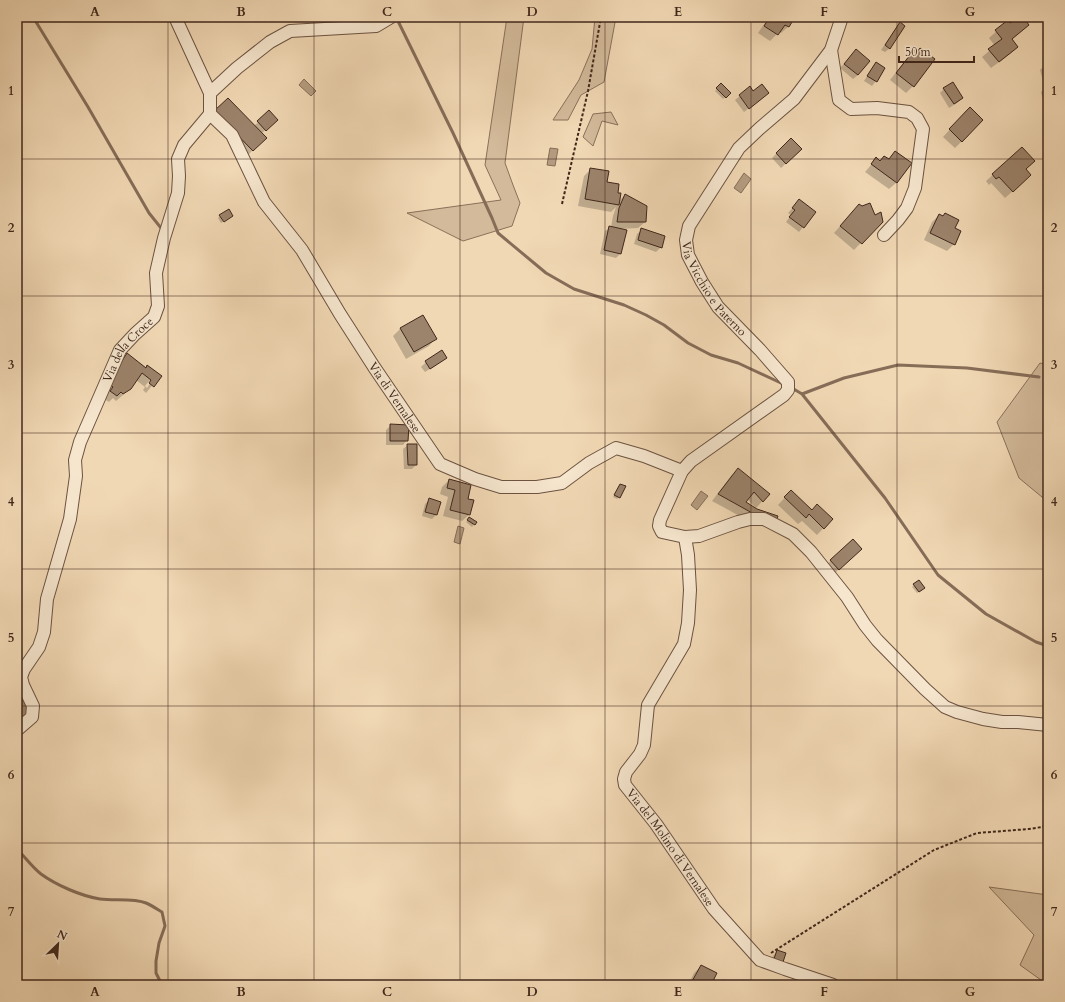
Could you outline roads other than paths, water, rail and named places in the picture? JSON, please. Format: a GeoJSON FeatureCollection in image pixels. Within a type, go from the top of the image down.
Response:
{"type":"FeatureCollection","features":[{"type":"Feature","properties":{"kind":"street"},"geometry":{"type":"LineString","coordinates":[[175,17],[210,92],[210,114]]}},
{"type":"Feature","properties":{"kind":"street"},"geometry":{"type":"LineString","coordinates":[[210,92],[270,42],[290,31],[376,26],[391,17]]}},
{"type":"Feature","properties":{"kind":"street","name":"Via Vicchio e Paterno"},"geometry":{"type":"LineString","coordinates":[[682,471],[691,461],[784,395],[788,390],[788,382],[760,350],[718,307],[702,282],[688,256],[686,240],[689,226],[739,148],[794,99],[831,50],[842,17]]}},
{"type":"Feature","properties":{"kind":"street"},"geometry":{"type":"LineString","coordinates":[[831,50],[839,100],[851,109],[877,108],[909,112],[917,118],[923,129],[915,188],[907,208],[884,235]]}},
{"type":"Feature","properties":{"kind":"street","name":"Via di Vernalese"},"geometry":{"type":"LineString","coordinates":[[210,114],[232,135],[264,202],[302,250],[374,367],[440,464],[475,480],[501,487],[537,487],[562,483],[589,463],[616,448],[644,456],[682,471]]}},
{"type":"Feature","properties":{"kind":"street","name":"Via della Croce"},"geometry":{"type":"LineString","coordinates":[[17,730],[32,717],[33,706],[23,685],[21,666],[39,647],[44,632],[47,599],[70,519],[76,476],[75,460],[80,442],[120,350],[154,317],[158,306],[156,273],[164,238],[178,193],[178,159],[184,145],[210,114]]}},
{"type":"Feature","properties":{"kind":"street"},"geometry":{"type":"LineString","coordinates":[[682,471],[660,520],[659,526],[662,532],[685,537],[699,536],[738,522],[764,519],[793,534],[811,552],[847,597],[865,626],[877,640],[925,689],[945,707],[983,719],[1002,722],[1048,725]]}},
{"type":"Feature","properties":{"kind":"street","name":"Via del Molino di Vernalese"},"geometry":{"type":"LineString","coordinates":[[685,537],[688,555],[690,590],[688,623],[684,644],[648,705],[644,745],[640,754],[626,772],[624,779],[625,785],[656,824],[714,909],[760,960],[785,970],[833,985]]}},
{"type":"Feature","properties":{"kind":"waterway"},"geometry":{"type":"LineString","coordinates":[[33,17],[88,107],[149,213],[161,228]]}},
{"type":"Feature","properties":{"kind":"waterway"},"geometry":{"type":"LineString","coordinates":[[396,17],[453,133],[498,233],[546,273],[574,289],[624,305],[664,325],[688,343],[711,355],[738,363],[783,384]]}},
{"type":"Feature","properties":{"kind":"waterway"},"geometry":{"type":"LineString","coordinates":[[802,394],[844,378],[898,365],[967,368],[1039,377]]}},
{"type":"Feature","properties":{"kind":"waterway"},"geometry":{"type":"LineString","coordinates":[[792,388],[802,394],[885,498],[938,575],[986,614],[1036,642],[1048,646]]}},
{"type":"Feature","properties":{"kind":"waterway"},"geometry":{"type":"LineString","coordinates":[[17,849],[41,874],[69,890],[100,899],[141,901],[162,912],[165,926],[159,943],[156,961],[156,973],[162,985]]}}]}
